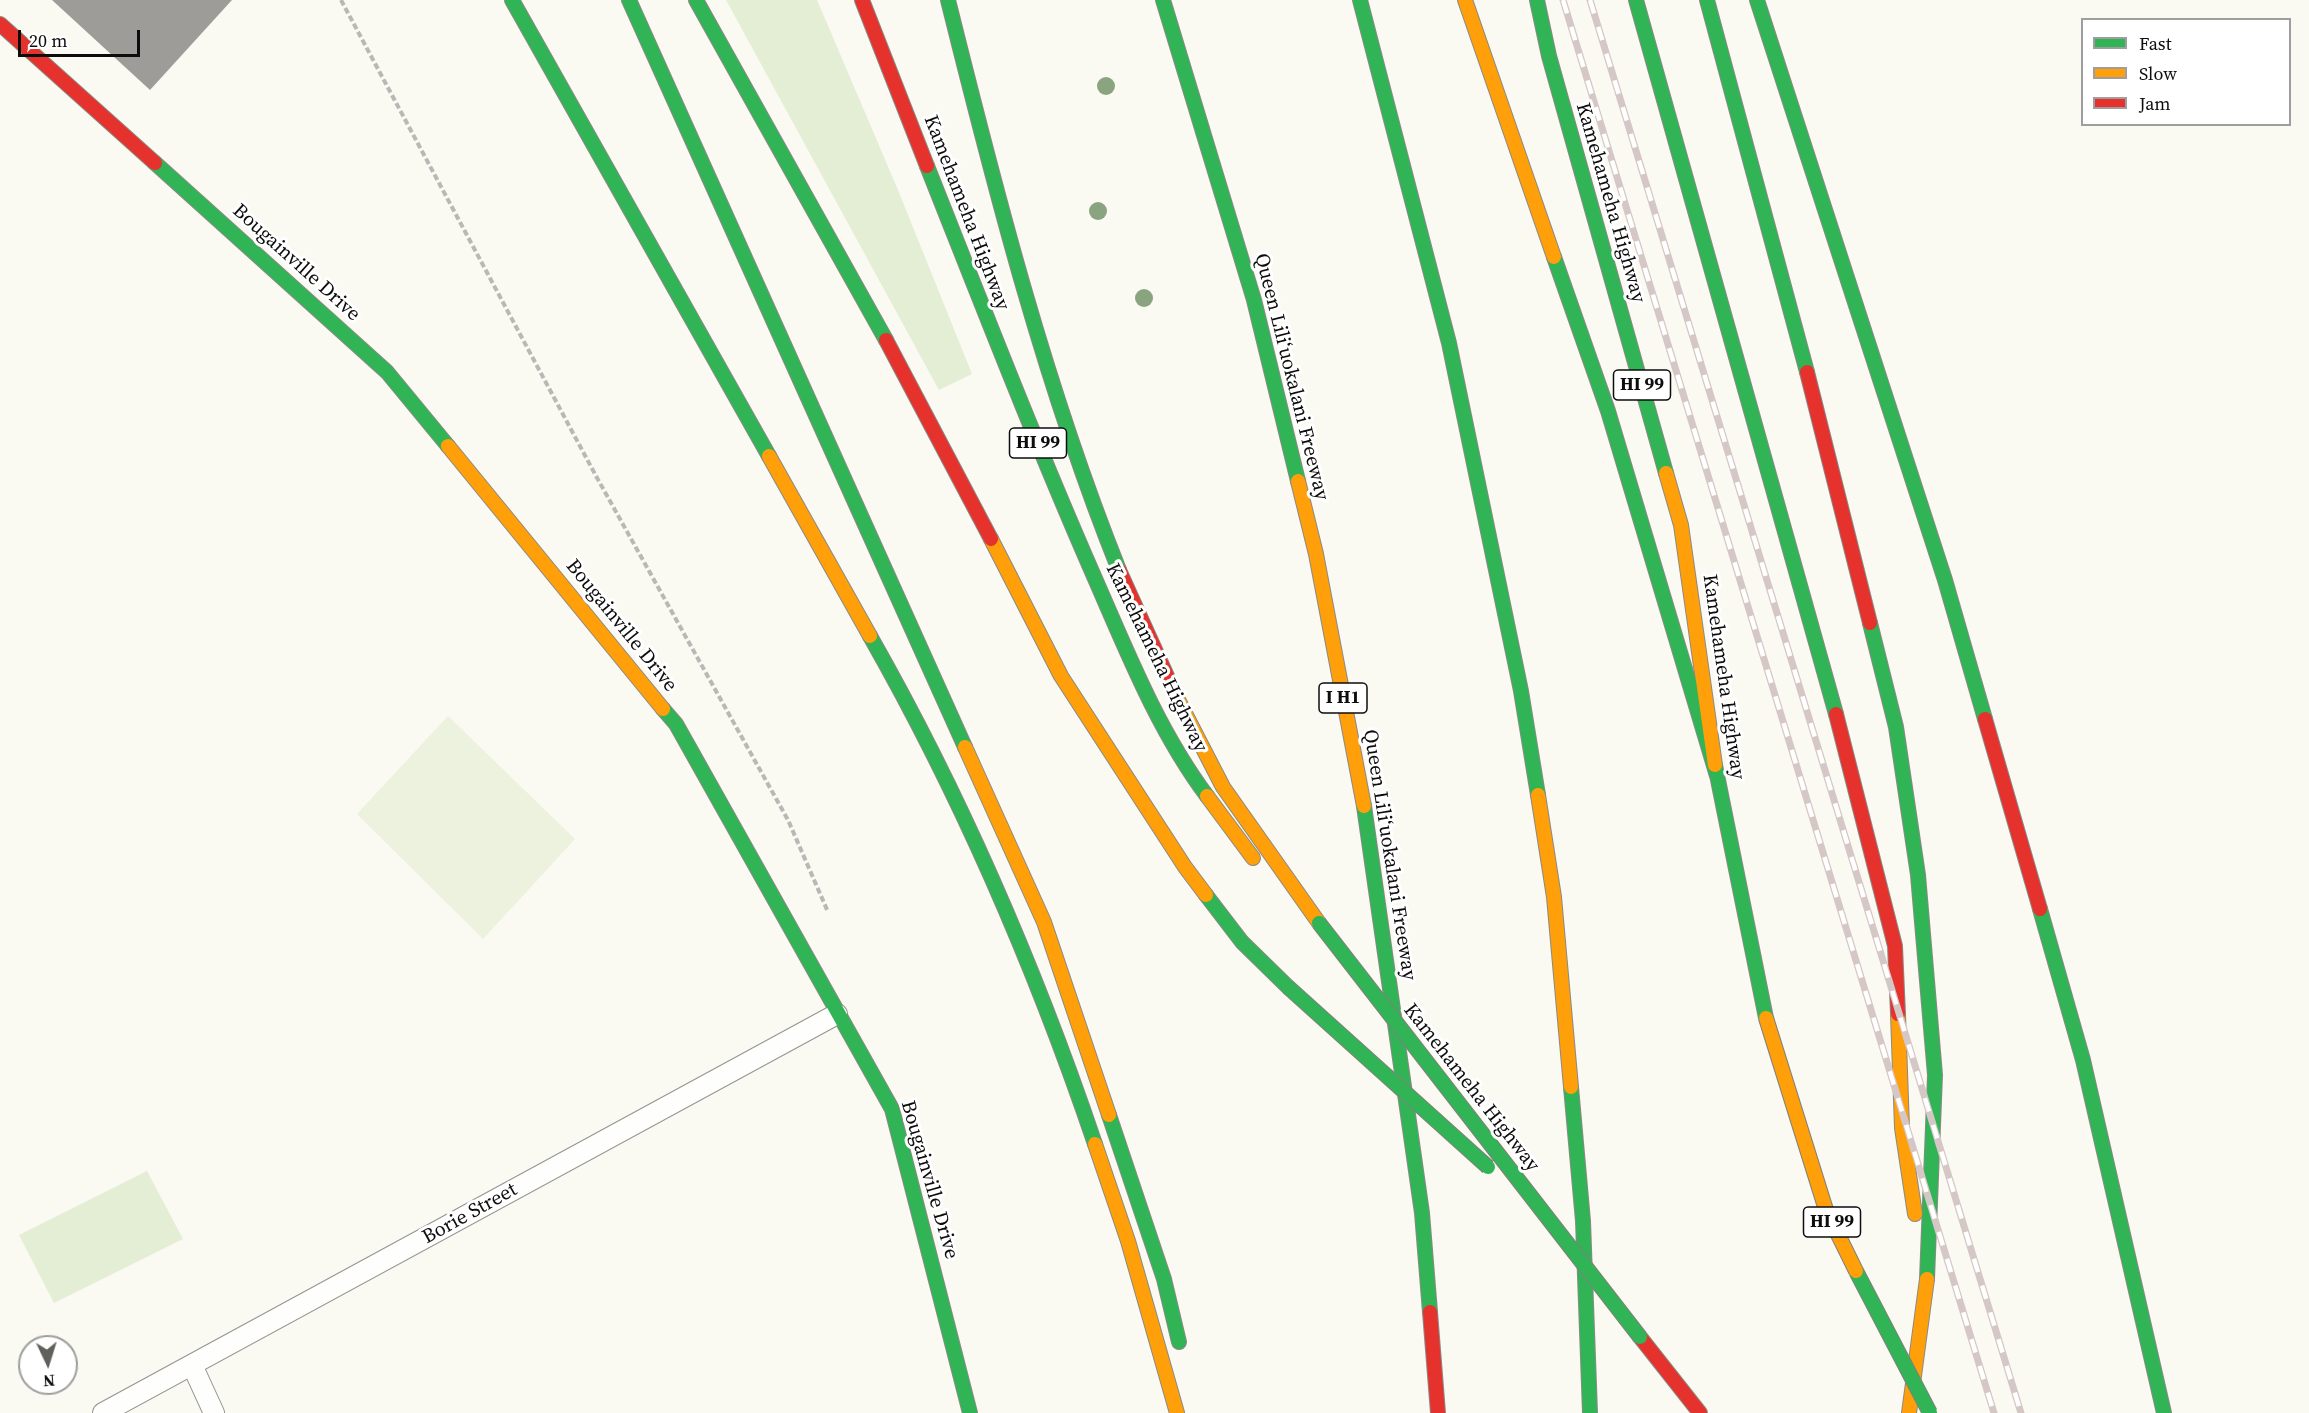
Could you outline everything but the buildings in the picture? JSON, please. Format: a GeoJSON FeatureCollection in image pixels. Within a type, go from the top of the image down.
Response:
{"type":"FeatureCollection","features":[{"type":"Feature","properties":{"kind":"main road"},"geometry":{"type":"LineString","coordinates":[[512,0],[918,724],[1003,906],[1081,1103],[1128,1241],[1177,1413]]}},
{"type":"Feature","properties":{"kind":"main road"},"geometry":{"type":"LineString","coordinates":[[629,0],[1044,922],[1160,1267],[1183,1357]]}},
{"type":"Feature","properties":{"kind":"main road"},"geometry":{"type":"LineString","coordinates":[[696,0],[921,402],[1061,676],[1185,867],[1242,942],[1288,987],[1550,1222]]}},
{"type":"Feature","properties":{"kind":"main road","name":"Kamehameha Highway"},"geometry":{"type":"LineString","coordinates":[[862,0],[993,334],[1069,520],[1133,666],[1189,772],[1257,864],[1319,923],[1700,1413]]}},
{"type":"Feature","properties":{"kind":"main road"},"geometry":{"type":"LineString","coordinates":[[948,0],[1010,241],[1087,490],[1133,609],[1222,786],[1319,923]]}},
{"type":"Feature","properties":{"kind":"main road","name":"Queen Liliʻuokalani Freeway"},"geometry":{"type":"LineString","coordinates":[[1163,0],[1254,300],[1316,554],[1365,809],[1422,1213],[1438,1413]]}},
{"type":"Feature","properties":{"kind":"main road"},"geometry":{"type":"LineString","coordinates":[[1359,0],[1449,343],[1521,691],[1554,897],[1582,1221],[1590,1413]]}},
{"type":"Feature","properties":{"kind":"main road"},"geometry":{"type":"LineString","coordinates":[[1465,0],[1608,411],[1717,776]]}},
{"type":"Feature","properties":{"kind":"main road","name":"Kamehameha Highway"},"geometry":{"type":"LineString","coordinates":[[1537,0],[1549,56],[1681,525],[1717,776],[1766,1018],[1826,1210],[1879,1319],[1930,1413]]}},
{"type":"Feature","properties":{"kind":"main road"},"geometry":{"type":"LineString","coordinates":[[1636,0],[1832,698],[1895,946],[1902,1128],[1926,1296]]}},
{"type":"Feature","properties":{"kind":"main road"},"geometry":{"type":"LineString","coordinates":[[1707,0],[1804,358],[1896,727],[1918,875],[1935,1075],[1926,1296],[1909,1413]]}},
{"type":"Feature","properties":{"kind":"main road"},"geometry":{"type":"LineString","coordinates":[[1757,0],[1945,580],[2084,1060],[2164,1413]]}},
{"type":"Feature","properties":{"kind":"main road","name":"Bougainville Drive"},"geometry":{"type":"LineString","coordinates":[[0,24],[387,372],[676,724],[892,1109],[970,1413]]}},
{"type":"Feature","properties":{"kind":"lane","name":"Borie Street"},"geometry":{"type":"LineString","coordinates":[[103,1413],[837,1014]]}},
{"type":"Feature","properties":{"kind":"lane"},"geometry":{"type":"LineString","coordinates":[[192,1365],[214,1413]]}},
{"type":"Feature","properties":{"kind":"green space"},"geometry":{"type":"Polygon","coordinates":[[[726,0],[817,0],[898,190],[972,374],[939,390],[726,0]]]}},
{"type":"Feature","properties":{"kind":"green space"},"geometry":{"type":"Polygon","coordinates":[[[448,716],[575,839],[483,939],[357,814],[448,716]]]}},
{"type":"Feature","properties":{"kind":"green space"},"geometry":{"type":"Polygon","coordinates":[[[147,1171],[183,1239],[54,1303],[19,1235],[147,1171]]]}},
{"type":"Feature","properties":{"kind":"railway"},"geometry":{"type":"LineString","coordinates":[[1563,0],[1994,1413]]}},
{"type":"Feature","properties":{"kind":"railway"},"geometry":{"type":"LineString","coordinates":[[1590,0],[2021,1413]]}},
{"type":"Feature","properties":{"kind":"traffic: fast"},"geometry":{"type":"LineString","coordinates":[[512,0],[769,456]]}},
{"type":"Feature","properties":{"kind":"traffic: fast"},"geometry":{"type":"LineString","coordinates":[[629,0],[965,747]]}},
{"type":"Feature","properties":{"kind":"traffic: fast"},"geometry":{"type":"LineString","coordinates":[[696,0],[886,340]]}},
{"type":"Feature","properties":{"kind":"traffic: fast"},"geometry":{"type":"LineString","coordinates":[[948,0],[1004,216],[1045,359],[1092,500],[1119,570]]}},
{"type":"Feature","properties":{"kind":"traffic: fast"},"geometry":{"type":"LineString","coordinates":[[1163,0],[1254,300],[1298,481]]}},
{"type":"Feature","properties":{"kind":"traffic: fast"},"geometry":{"type":"LineString","coordinates":[[1360,0],[1449,343],[1521,691],[1538,795]]}},
{"type":"Feature","properties":{"kind":"traffic: fast"},"geometry":{"type":"LineString","coordinates":[[1537,0],[1549,56],[1666,473]]}},
{"type":"Feature","properties":{"kind":"traffic: fast"},"geometry":{"type":"LineString","coordinates":[[1636,0],[1836,714]]}},
{"type":"Feature","properties":{"kind":"traffic: fast"},"geometry":{"type":"LineString","coordinates":[[1707,0],[1807,372]]}},
{"type":"Feature","properties":{"kind":"traffic: fast"},"geometry":{"type":"LineString","coordinates":[[1757,0],[1945,580],[1985,719]]}},
{"type":"Feature","properties":{"kind":"traffic: fast"},"geometry":{"type":"LineString","coordinates":[[155,163],[387,372],[448,446]]}},
{"type":"Feature","properties":{"kind":"traffic: fast"},"geometry":{"type":"LineString","coordinates":[[927,166],[1008,370],[1130,660],[1173,744],[1207,796]]}},
{"type":"Feature","properties":{"kind":"traffic: fast"},"geometry":{"type":"LineString","coordinates":[[1554,257],[1608,411],[1717,776]]}},
{"type":"Feature","properties":{"kind":"traffic: fast"},"geometry":{"type":"LineString","coordinates":[[1870,623],[1896,727],[1918,875],[1935,1075],[1927,1279]]}},
{"type":"Feature","properties":{"kind":"traffic: fast"},"geometry":{"type":"LineString","coordinates":[[870,636],[966,821],[1048,1014],[1095,1144]]}},
{"type":"Feature","properties":{"kind":"traffic: fast"},"geometry":{"type":"LineString","coordinates":[[663,709],[676,724],[892,1109],[970,1413]]}},
{"type":"Feature","properties":{"kind":"traffic: fast"},"geometry":{"type":"LineString","coordinates":[[1715,765],[1766,1018]]}},
{"type":"Feature","properties":{"kind":"traffic: fast"},"geometry":{"type":"LineString","coordinates":[[1364,806],[1422,1213],[1430,1312]]}},
{"type":"Feature","properties":{"kind":"traffic: fast"},"geometry":{"type":"LineString","coordinates":[[1206,895],[1242,942],[1288,987]]}},
{"type":"Feature","properties":{"kind":"traffic: fast"},"geometry":{"type":"LineString","coordinates":[[2040,909],[2083,1060],[2164,1413]]}},
{"type":"Feature","properties":{"kind":"traffic: fast"},"geometry":{"type":"LineString","coordinates":[[1319,923],[1640,1337]]}},
{"type":"Feature","properties":{"kind":"traffic: fast"},"geometry":{"type":"LineString","coordinates":[[1288,987],[1488,1167]]}},
{"type":"Feature","properties":{"kind":"traffic: fast"},"geometry":{"type":"LineString","coordinates":[[1571,1087],[1583,1221],[1590,1413]]}},
{"type":"Feature","properties":{"kind":"traffic: fast"},"geometry":{"type":"LineString","coordinates":[[1109,1115],[1164,1279],[1179,1342]]}},
{"type":"Feature","properties":{"kind":"traffic: fast"},"geometry":{"type":"LineString","coordinates":[[1856,1271],[1930,1413]]}},
{"type":"Feature","properties":{"kind":"traffic: slow"},"geometry":{"type":"LineString","coordinates":[[1465,0],[1554,257]]}},
{"type":"Feature","properties":{"kind":"traffic: slow"},"geometry":{"type":"LineString","coordinates":[[448,446],[663,709]]}},
{"type":"Feature","properties":{"kind":"traffic: slow"},"geometry":{"type":"LineString","coordinates":[[769,456],[870,636]]}},
{"type":"Feature","properties":{"kind":"traffic: slow"},"geometry":{"type":"LineString","coordinates":[[1666,473],[1681,525],[1715,765]]}},
{"type":"Feature","properties":{"kind":"traffic: slow"},"geometry":{"type":"LineString","coordinates":[[1298,481],[1316,554],[1364,806]]}},
{"type":"Feature","properties":{"kind":"traffic: slow"},"geometry":{"type":"LineString","coordinates":[[991,539],[1061,676],[1185,867],[1206,895]]}},
{"type":"Feature","properties":{"kind":"traffic: slow"},"geometry":{"type":"LineString","coordinates":[[1176,696],[1223,787],[1319,923]]}},
{"type":"Feature","properties":{"kind":"traffic: slow"},"geometry":{"type":"LineString","coordinates":[[965,747],[1044,922],[1109,1115]]}},
{"type":"Feature","properties":{"kind":"traffic: slow"},"geometry":{"type":"LineString","coordinates":[[1538,795],[1554,897],[1571,1087]]}},
{"type":"Feature","properties":{"kind":"traffic: slow"},"geometry":{"type":"LineString","coordinates":[[1207,796],[1253,858]]}},
{"type":"Feature","properties":{"kind":"traffic: slow"},"geometry":{"type":"LineString","coordinates":[[1898,1014],[1902,1128],[1915,1214]]}},
{"type":"Feature","properties":{"kind":"traffic: slow"},"geometry":{"type":"LineString","coordinates":[[1766,1018],[1826,1210],[1856,1271]]}},
{"type":"Feature","properties":{"kind":"traffic: slow"},"geometry":{"type":"LineString","coordinates":[[1095,1144],[1128,1241],[1177,1413]]}},
{"type":"Feature","properties":{"kind":"traffic: slow"},"geometry":{"type":"LineString","coordinates":[[1909,1413],[1927,1279]]}},
{"type":"Feature","properties":{"kind":"traffic: jam"},"geometry":{"type":"LineString","coordinates":[[862,0],[927,166]]}},
{"type":"Feature","properties":{"kind":"traffic: jam"},"geometry":{"type":"LineString","coordinates":[[0,24],[155,163]]}},
{"type":"Feature","properties":{"kind":"traffic: jam"},"geometry":{"type":"LineString","coordinates":[[886,340],[991,539]]}},
{"type":"Feature","properties":{"kind":"traffic: jam"},"geometry":{"type":"LineString","coordinates":[[1807,372],[1870,623]]}},
{"type":"Feature","properties":{"kind":"traffic: jam"},"geometry":{"type":"LineString","coordinates":[[1119,570],[1176,696]]}},
{"type":"Feature","properties":{"kind":"traffic: jam"},"geometry":{"type":"LineString","coordinates":[[1836,714],[1895,946],[1898,1014]]}},
{"type":"Feature","properties":{"kind":"traffic: jam"},"geometry":{"type":"LineString","coordinates":[[1985,719],[2040,909]]}},
{"type":"Feature","properties":{"kind":"traffic: jam"},"geometry":{"type":"LineString","coordinates":[[1430,1312],[1438,1413]]}},
{"type":"Feature","properties":{"kind":"traffic: jam"},"geometry":{"type":"LineString","coordinates":[[1640,1337],[1700,1413]]}}]}
